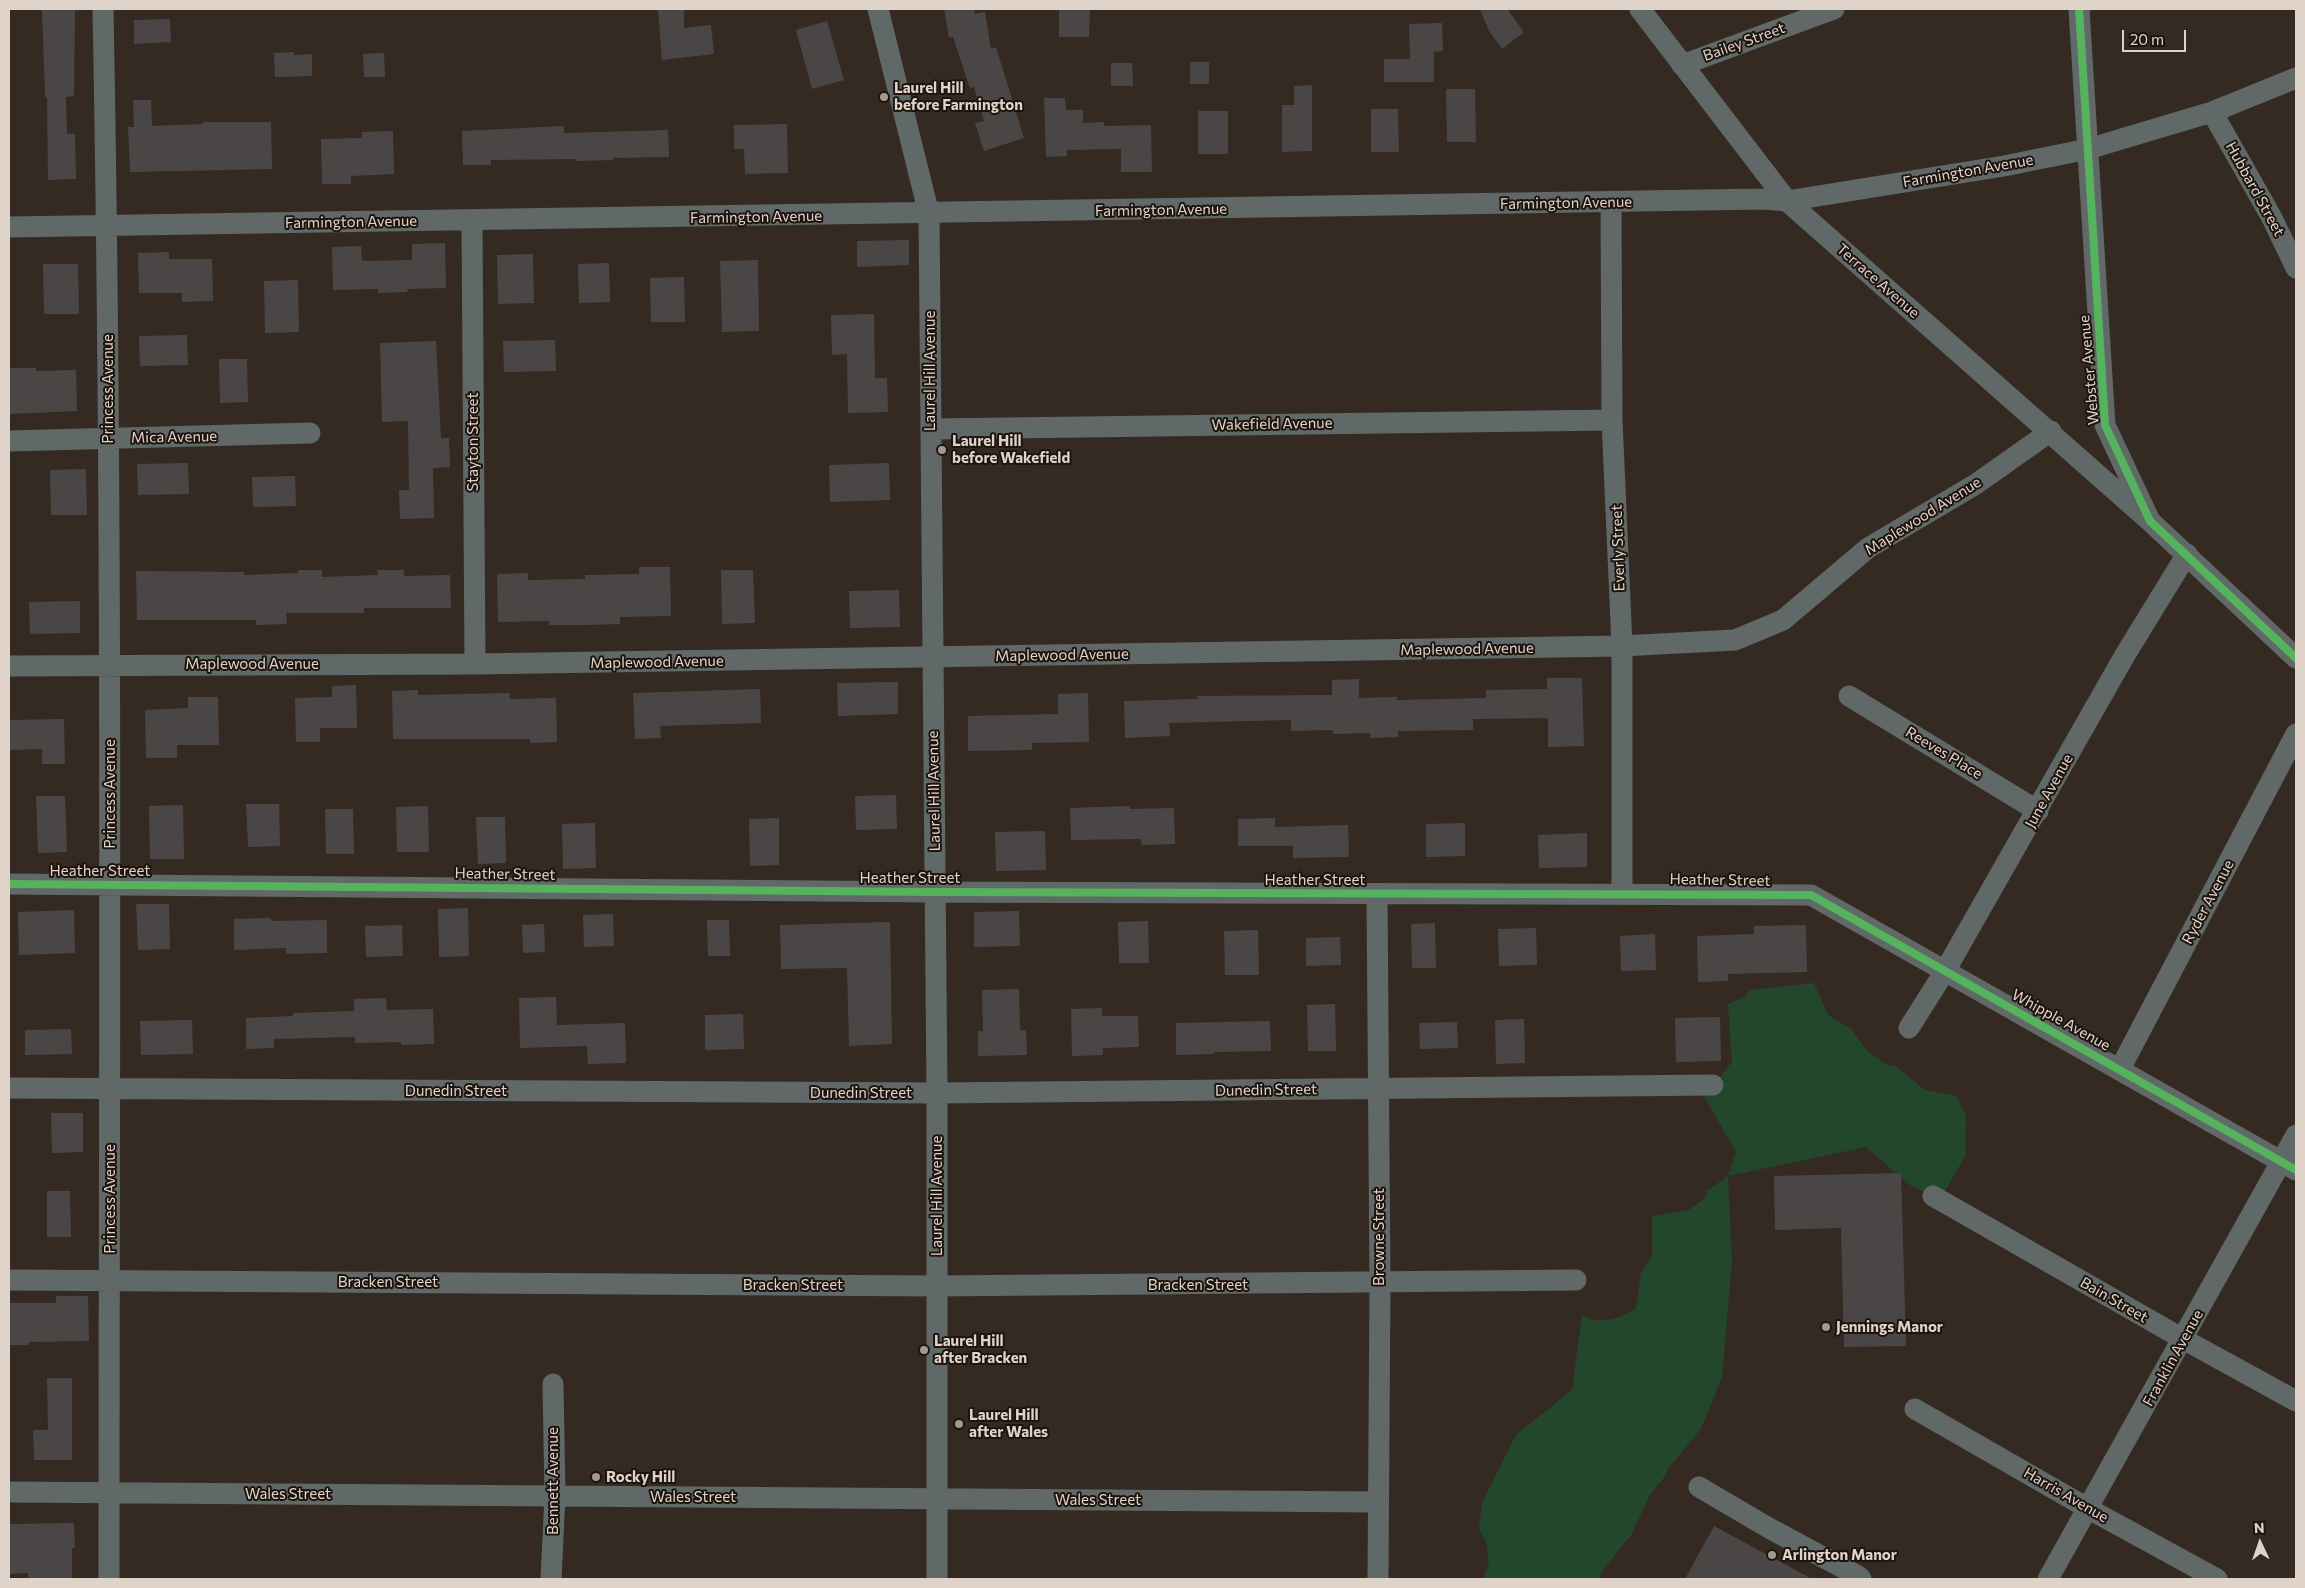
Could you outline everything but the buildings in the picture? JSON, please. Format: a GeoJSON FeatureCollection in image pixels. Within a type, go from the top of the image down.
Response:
{"type":"FeatureCollection","features":[{"type":"Feature","properties":{"kind":"street","name":"Princess Avenue"},"geometry":{"type":"LineString","coordinates":[[103,9],[108,226],[110,664],[109,1579]]}},
{"type":"Feature","properties":{"kind":"street","name":"Laurel Hill Avenue"},"geometry":{"type":"LineString","coordinates":[[878,9],[929,214],[937,1094],[937,1579]]}},
{"type":"Feature","properties":{"kind":"street","name":"Terrace Avenue"},"geometry":{"type":"LineString","coordinates":[[1640,9],[1786,201],[2050,431],[2150,521]]}},
{"type":"Feature","properties":{"kind":"street","name":"Bailey Street"},"geometry":{"type":"LineString","coordinates":[[1682,65],[1834,9]]}},
{"type":"Feature","properties":{"kind":"street","name":"Webster Avenue"},"geometry":{"type":"LineString","coordinates":[[2079,9],[2105,424],[2150,521],[2292,647]]}},
{"type":"Feature","properties":{"kind":"street","name":"Farmington Avenue"},"geometry":{"type":"LineString","coordinates":[[9,227],[929,214],[1765,199],[1786,201],[2004,166],[2088,149],[2212,112],[2296,78]]}},
{"type":"Feature","properties":{"kind":"street","name":"Hubbard Street"},"geometry":{"type":"LineString","coordinates":[[2212,112],[2272,218],[2296,268]]}},
{"type":"Feature","properties":{"kind":"street","name":"Everly Street"},"geometry":{"type":"LineString","coordinates":[[1611,203],[1612,420],[1622,646],[1622,893]]}},
{"type":"Feature","properties":{"kind":"street","name":"Stayton Street"},"geometry":{"type":"LineString","coordinates":[[472,221],[475,664]]}},
{"type":"Feature","properties":{"kind":"street","name":"Wakefield Avenue"},"geometry":{"type":"LineString","coordinates":[[931,429],[1612,420]]}},
{"type":"Feature","properties":{"kind":"street","name":"Maplewood Avenue"},"geometry":{"type":"LineString","coordinates":[[9,666],[110,664],[475,664],[932,658],[1622,646],[1736,640],[1783,620],[1868,548],[1976,484],[2050,431]]}},
{"type":"Feature","properties":{"kind":"street","name":"Mica Avenue"},"geometry":{"type":"LineString","coordinates":[[9,442],[310,433]]}},
{"type":"Feature","properties":{"kind":"street","name":"June Avenue"},"geometry":{"type":"LineString","coordinates":[[1909,1028],[1945,971],[2038,811],[2125,655],[2186,554]]}},
{"type":"Feature","properties":{"kind":"street","name":"Reeves Place"},"geometry":{"type":"LineString","coordinates":[[1849,696],[2038,811]]}},
{"type":"Feature","properties":{"kind":"street","name":"Ryder Avenue"},"geometry":{"type":"LineString","coordinates":[[2120,1069],[2296,734]]}},
{"type":"Feature","properties":{"kind":"street","name":"Heather Street"},"geometry":{"type":"LineString","coordinates":[[9,884],[935,892],[1812,895]]}},
{"type":"Feature","properties":{"kind":"street","name":"Browne Street"},"geometry":{"type":"LineString","coordinates":[[1378,894],[1380,1283],[1378,1579]]}},
{"type":"Feature","properties":{"kind":"street","name":"Whipple Avenue"},"geometry":{"type":"LineString","coordinates":[[1812,895],[2289,1166]]}},
{"type":"Feature","properties":{"kind":"street","name":"Dunedin Street"},"geometry":{"type":"LineString","coordinates":[[9,1088],[937,1094],[1713,1085]]}},
{"type":"Feature","properties":{"kind":"street","name":"Franklin Avenue"},"geometry":{"type":"LineString","coordinates":[[2048,1579],[2183,1339],[2289,1166],[2296,1135]]}},
{"type":"Feature","properties":{"kind":"street","name":"Bain Street"},"geometry":{"type":"LineString","coordinates":[[1934,1196],[2183,1339],[2296,1401]]}},
{"type":"Feature","properties":{"kind":"street","name":"Bracken Street"},"geometry":{"type":"LineString","coordinates":[[9,1280],[937,1286],[1576,1280]]}},
{"type":"Feature","properties":{"kind":"street","name":"Bennett Avenue"},"geometry":{"type":"LineString","coordinates":[[551,1579],[555,1496],[553,1384]]}},
{"type":"Feature","properties":{"kind":"street","name":"Harris Avenue"},"geometry":{"type":"LineString","coordinates":[[1915,1409],[2089,1509],[2217,1579]]}},
{"type":"Feature","properties":{"kind":"street"},"geometry":{"type":"LineString","coordinates":[[1699,1487],[1861,1579]]}},
{"type":"Feature","properties":{"kind":"street","name":"Wales Street"},"geometry":{"type":"LineString","coordinates":[[9,1492],[1378,1502]]}},
{"type":"Feature","properties":{"kind":"green space"},"geometry":{"type":"Polygon","coordinates":[[[1814,983],[1828,1015],[1851,1029],[1866,1050],[1887,1065],[1895,1066],[1925,1090],[1956,1096],[1966,1116],[1965,1156],[1941,1199],[1910,1185],[1866,1147],[1728,1176],[1736,1152],[1704,1096],[1732,1062],[1728,1004],[1746,996],[1750,990],[1814,983]]]}},
{"type":"Feature","properties":{"kind":"green space"},"geometry":{"type":"Polygon","coordinates":[[[1728,1176],[1732,1261],[1722,1377],[1701,1429],[1667,1470],[1666,1475],[1650,1495],[1631,1535],[1602,1571],[1600,1579],[1483,1579],[1489,1563],[1486,1541],[1479,1529],[1482,1503],[1516,1435],[1572,1390],[1582,1315],[1603,1321],[1617,1318],[1636,1308],[1641,1273],[1652,1256],[1652,1216],[1689,1210],[1704,1199],[1707,1191],[1728,1176]]]}},
{"type":"Feature","properties":{"kind":"cycle path"},"geometry":{"type":"LineString","coordinates":[[2079,9],[2105,425],[2150,521],[2296,658]]}},
{"type":"Feature","properties":{"kind":"cycle path"},"geometry":{"type":"LineString","coordinates":[[9,884],[935,892],[1811,895],[2296,1170]]}},
{"type":"Feature","properties":{"kind":"place","name":"Laurel Hill before Farmington"},"geometry":{"type":"Point","coordinates":[884,97]}},
{"type":"Feature","properties":{"kind":"place","name":"Laurel Hill before Wakefield"},"geometry":{"type":"Point","coordinates":[942,450]}},
{"type":"Feature","properties":{"kind":"place","name":"Jennings Manor"},"geometry":{"type":"Point","coordinates":[1826,1327]}},
{"type":"Feature","properties":{"kind":"place","name":"Laurel Hill after Bracken"},"geometry":{"type":"Point","coordinates":[924,1350]}},
{"type":"Feature","properties":{"kind":"place","name":"Laurel Hill after Wales"},"geometry":{"type":"Point","coordinates":[959,1424]}},
{"type":"Feature","properties":{"kind":"place","name":"Rocky Hill"},"geometry":{"type":"Point","coordinates":[596,1477]}},
{"type":"Feature","properties":{"kind":"place","name":"Arlington Manor"},"geometry":{"type":"Point","coordinates":[1772,1555]}}]}
